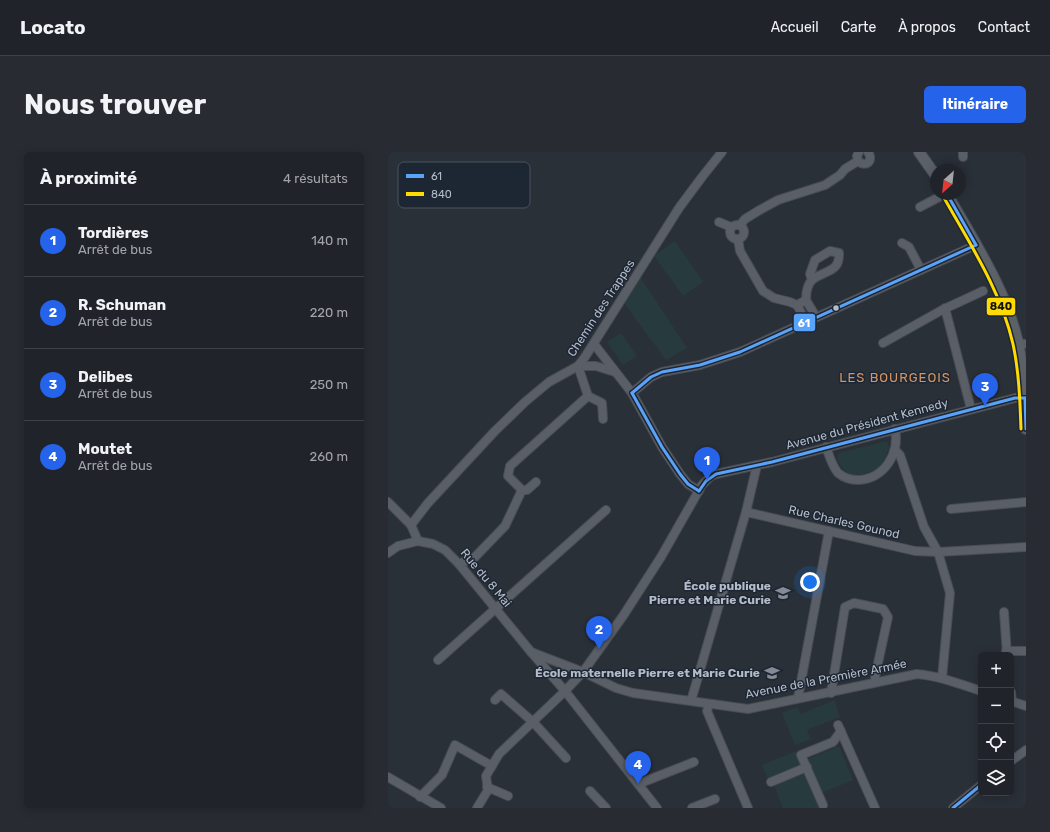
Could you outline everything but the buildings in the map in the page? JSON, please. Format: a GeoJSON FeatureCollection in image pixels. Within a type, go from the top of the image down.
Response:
{"type":"FeatureCollection","features":[{"type":"Feature","properties":{"kind":"main road"},"geometry":{"type":"LineString","coordinates":[[919,152],[930,168]]}},
{"type":"Feature","properties":{"kind":"main road"},"geometry":{"type":"LineString","coordinates":[[950,200],[994,277],[1022,343],[1026,429]]}},
{"type":"Feature","properties":{"kind":"street","name":"Chemin des Trappes"},"geometry":{"type":"LineString","coordinates":[[411,525],[428,503],[495,431],[525,402],[549,382],[578,366],[594,344],[679,208],[722,152]]}},
{"type":"Feature","properties":{"kind":"street"},"geometry":{"type":"LineString","coordinates":[[858,161],[857,156],[859,152]]}},
{"type":"Feature","properties":{"kind":"street"},"geometry":{"type":"LineString","coordinates":[[858,161],[862,164],[868,163],[870,158],[868,152]]}},
{"type":"Feature","properties":{"kind":"street"},"geometry":{"type":"LineString","coordinates":[[740,225],[758,211],[778,200],[825,185],[858,161]]}},
{"type":"Feature","properties":{"kind":"street"},"geometry":{"type":"LineString","coordinates":[[920,207],[934,200]]}},
{"type":"Feature","properties":{"kind":"street"},"geometry":{"type":"LineString","coordinates":[[719,222],[731,227]]}},
{"type":"Feature","properties":{"kind":"street"},"geometry":{"type":"LineString","coordinates":[[735,224],[740,225],[745,230],[743,237],[738,240],[733,238],[729,233],[731,227],[735,224]]}},
{"type":"Feature","properties":{"kind":"street"},"geometry":{"type":"LineString","coordinates":[[738,240],[740,251],[763,291],[774,298],[797,305],[806,322]]}},
{"type":"Feature","properties":{"kind":"street"},"geometry":{"type":"LineString","coordinates":[[902,243],[909,247],[921,270]]}},
{"type":"Feature","properties":{"kind":"street"},"geometry":{"type":"LineString","coordinates":[[632,393],[651,377],[662,372],[700,365],[740,352],[976,245]]}},
{"type":"Feature","properties":{"kind":"street"},"geometry":{"type":"LineString","coordinates":[[812,280],[806,290],[806,300],[816,317]]}},
{"type":"Feature","properties":{"kind":"street"},"geometry":{"type":"LineString","coordinates":[[883,343],[945,308],[983,291]]}},
{"type":"Feature","properties":{"kind":"street"},"geometry":{"type":"LineString","coordinates":[[797,305],[806,300]]}},
{"type":"Feature","properties":{"kind":"street"},"geometry":{"type":"LineString","coordinates":[[945,308],[971,409]]}},
{"type":"Feature","properties":{"kind":"street"},"geometry":{"type":"LineString","coordinates":[[477,808],[488,790],[486,776],[500,754],[583,672],[623,616],[661,557],[699,491],[688,484],[680,474],[662,447],[632,393],[594,344]]}},
{"type":"Feature","properties":{"kind":"street"},"geometry":{"type":"LineString","coordinates":[[603,419],[602,403],[588,396],[578,366],[596,366],[615,372]]}},
{"type":"Feature","properties":{"kind":"street"},"geometry":{"type":"LineString","coordinates":[[522,490],[508,476],[510,466],[588,396]]}},
{"type":"Feature","properties":{"kind":"street","name":"Avenue du Président Kennedy"},"geometry":{"type":"LineString","coordinates":[[699,491],[711,476],[716,474],[757,466],[1015,398],[1025,398]]}},
{"type":"Feature","properties":{"kind":"street"},"geometry":{"type":"LineString","coordinates":[[826,447],[838,473],[854,480],[872,478],[883,469],[895,450],[896,436],[894,429]]}},
{"type":"Feature","properties":{"kind":"street"},"geometry":{"type":"LineString","coordinates":[[895,450],[900,455],[924,527],[938,552],[950,593],[942,678]]}},
{"type":"Feature","properties":{"kind":"street"},"geometry":{"type":"LineString","coordinates":[[691,701],[746,512],[757,466]]}},
{"type":"Feature","properties":{"kind":"street"},"geometry":{"type":"LineString","coordinates":[[522,490],[527,490],[536,482]]}},
{"type":"Feature","properties":{"kind":"street"},"geometry":{"type":"LineString","coordinates":[[459,564],[475,557],[505,526],[522,490]]}},
{"type":"Feature","properties":{"kind":"street"},"geometry":{"type":"LineString","coordinates":[[388,502],[411,525],[418,541]]}},
{"type":"Feature","properties":{"kind":"street"},"geometry":{"type":"LineString","coordinates":[[951,509],[1026,502]]}},
{"type":"Feature","properties":{"kind":"street"},"geometry":{"type":"LineString","coordinates":[[438,660],[606,510]]}},
{"type":"Feature","properties":{"kind":"street","name":"Rue Charles Gounod"},"geometry":{"type":"LineString","coordinates":[[746,512],[915,551],[938,552],[1026,548]]}},
{"type":"Feature","properties":{"kind":"street"},"geometry":{"type":"LineString","coordinates":[[798,698],[829,531]]}},
{"type":"Feature","properties":{"kind":"street","name":"Rue du 8 Mai"},"geometry":{"type":"LineString","coordinates":[[388,554],[398,546],[418,541],[432,544],[445,550],[459,564],[565,691],[657,808]]}},
{"type":"Feature","properties":{"kind":"street"},"geometry":{"type":"LineString","coordinates":[[831,692],[845,607],[854,602],[883,609],[888,617],[875,677],[876,682]]}},
{"type":"Feature","properties":{"kind":"street"},"geometry":{"type":"LineString","coordinates":[[1004,612],[1007,652]]}},
{"type":"Feature","properties":{"kind":"street"},"geometry":{"type":"LineString","coordinates":[[1014,652],[1026,651]]}},
{"type":"Feature","properties":{"kind":"street","name":"Avenue de la Première Armée"},"geometry":{"type":"LineString","coordinates":[[531,652],[583,672],[616,688],[632,693],[748,708],[917,674],[942,678],[978,690]]}},
{"type":"Feature","properties":{"kind":"street"},"geometry":{"type":"LineString","coordinates":[[495,700],[501,694],[533,722],[566,758]]}},
{"type":"Feature","properties":{"kind":"street"},"geometry":{"type":"LineString","coordinates":[[1014,703],[1026,706]]}},
{"type":"Feature","properties":{"kind":"street"},"geometry":{"type":"LineString","coordinates":[[709,704],[707,711],[748,808]]}},
{"type":"Feature","properties":{"kind":"street"},"geometry":{"type":"LineString","coordinates":[[823,805],[801,755],[833,742],[839,728],[875,808]]}},
{"type":"Feature","properties":{"kind":"street"},"geometry":{"type":"LineString","coordinates":[[420,797],[442,775],[455,745],[492,766]]}},
{"type":"Feature","properties":{"kind":"street"},"geometry":{"type":"LineString","coordinates":[[1012,760],[1026,750]]}},
{"type":"Feature","properties":{"kind":"street"},"geometry":{"type":"LineString","coordinates":[[638,784],[694,762]]}},
{"type":"Feature","properties":{"kind":"street"},"geometry":{"type":"LineString","coordinates":[[771,782],[807,768]]}},
{"type":"Feature","properties":{"kind":"street"},"geometry":{"type":"LineString","coordinates":[[388,777],[441,808]]}},
{"type":"Feature","properties":{"kind":"street"},"geometry":{"type":"LineString","coordinates":[[487,787],[508,796]]}},
{"type":"Feature","properties":{"kind":"street"},"geometry":{"type":"LineString","coordinates":[[953,808],[978,787]]}},
{"type":"Feature","properties":{"kind":"street"},"geometry":{"type":"LineString","coordinates":[[590,791],[606,808]]}},
{"type":"Feature","properties":{"kind":"street"},"geometry":{"type":"LineString","coordinates":[[692,808],[715,799]]}},
{"type":"Feature","properties":{"kind":"green space"},"geometry":{"type":"Polygon","coordinates":[[[675,241],[703,282],[683,296],[654,256],[675,241]]]}},
{"type":"Feature","properties":{"kind":"green space"},"geometry":{"type":"Polygon","coordinates":[[[640,277],[687,348],[666,360],[624,303],[640,277]]]}},
{"type":"Feature","properties":{"kind":"green space"},"geometry":{"type":"Polygon","coordinates":[[[621,333],[637,356],[623,365],[607,342],[621,333]]]}},
{"type":"Feature","properties":{"kind":"green space"},"geometry":{"type":"Polygon","coordinates":[[[887,441],[889,447],[881,465],[877,469],[870,472],[858,475],[850,474],[841,466],[837,459],[839,453],[887,441]]]}},
{"type":"Feature","properties":{"kind":"green space"},"geometry":{"type":"Polygon","coordinates":[[[834,700],[840,717],[807,730],[811,739],[795,745],[782,713],[797,707],[801,714],[834,700]]]}},
{"type":"Feature","properties":{"kind":"green space"},"geometry":{"type":"Polygon","coordinates":[[[839,746],[853,780],[819,794],[805,760],[839,746]]]}},
{"type":"Feature","properties":{"kind":"green space"},"geometry":{"type":"Polygon","coordinates":[[[796,751],[803,768],[769,781],[762,765],[796,751]]]}},
{"type":"Feature","properties":{"kind":"green space"},"geometry":{"type":"Polygon","coordinates":[[[806,769],[823,808],[783,808],[773,783],[806,769]]]}},
{"type":"Feature","properties":{"kind":"transit line","name":"840"},"geometry":{"type":"LineString","coordinates":[[945,200],[984,268],[1008,324],[1017,365],[1021,429]]}},
{"type":"Feature","properties":{"kind":"transit line","name":"61"},"geometry":{"type":"LineString","coordinates":[[950,200],[976,245]]}},
{"type":"Feature","properties":{"kind":"transit line","name":"61"},"geometry":{"type":"LineString","coordinates":[[632,393],[651,377],[662,372],[700,365],[740,352],[976,245]]}},
{"type":"Feature","properties":{"kind":"transit line","name":"61"},"geometry":{"type":"LineString","coordinates":[[632,393],[662,447],[680,474],[688,484],[699,491]]}},
{"type":"Feature","properties":{"kind":"transit line","name":"61"},"geometry":{"type":"LineString","coordinates":[[699,491],[706,481],[716,474],[772,462],[1015,398],[1025,398]]}},
{"type":"Feature","properties":{"kind":"transit line","name":"61"},"geometry":{"type":"LineString","coordinates":[[1025,398],[1026,429]]}},
{"type":"Feature","properties":{"kind":"transit line","name":"61"},"geometry":{"type":"LineString","coordinates":[[953,808],[978,787]]}},
{"type":"Feature","properties":{"kind":"place","name":"Delibes"},"geometry":{"type":"Point","coordinates":[985,406]}},
{"type":"Feature","properties":{"kind":"place","name":"Tordières"},"geometry":{"type":"Point","coordinates":[707,480]}},
{"type":"Feature","properties":{"kind":"place","name":"École publique Pierre et Marie Curie"},"geometry":{"type":"Point","coordinates":[783,593]}},
{"type":"Feature","properties":{"kind":"place","name":"R. Schuman"},"geometry":{"type":"Point","coordinates":[599,649]}},
{"type":"Feature","properties":{"kind":"place","name":"École maternelle Pierre et Marie Curie"},"geometry":{"type":"Point","coordinates":[772,673]}},
{"type":"Feature","properties":{"kind":"place","name":"Moutet"},"geometry":{"type":"Point","coordinates":[638,784]}},
{"type":"Feature","properties":{"kind":"district","name":"LES BOURGEOIS"},"geometry":{"type":"Point","coordinates":[895,377]}}]}
